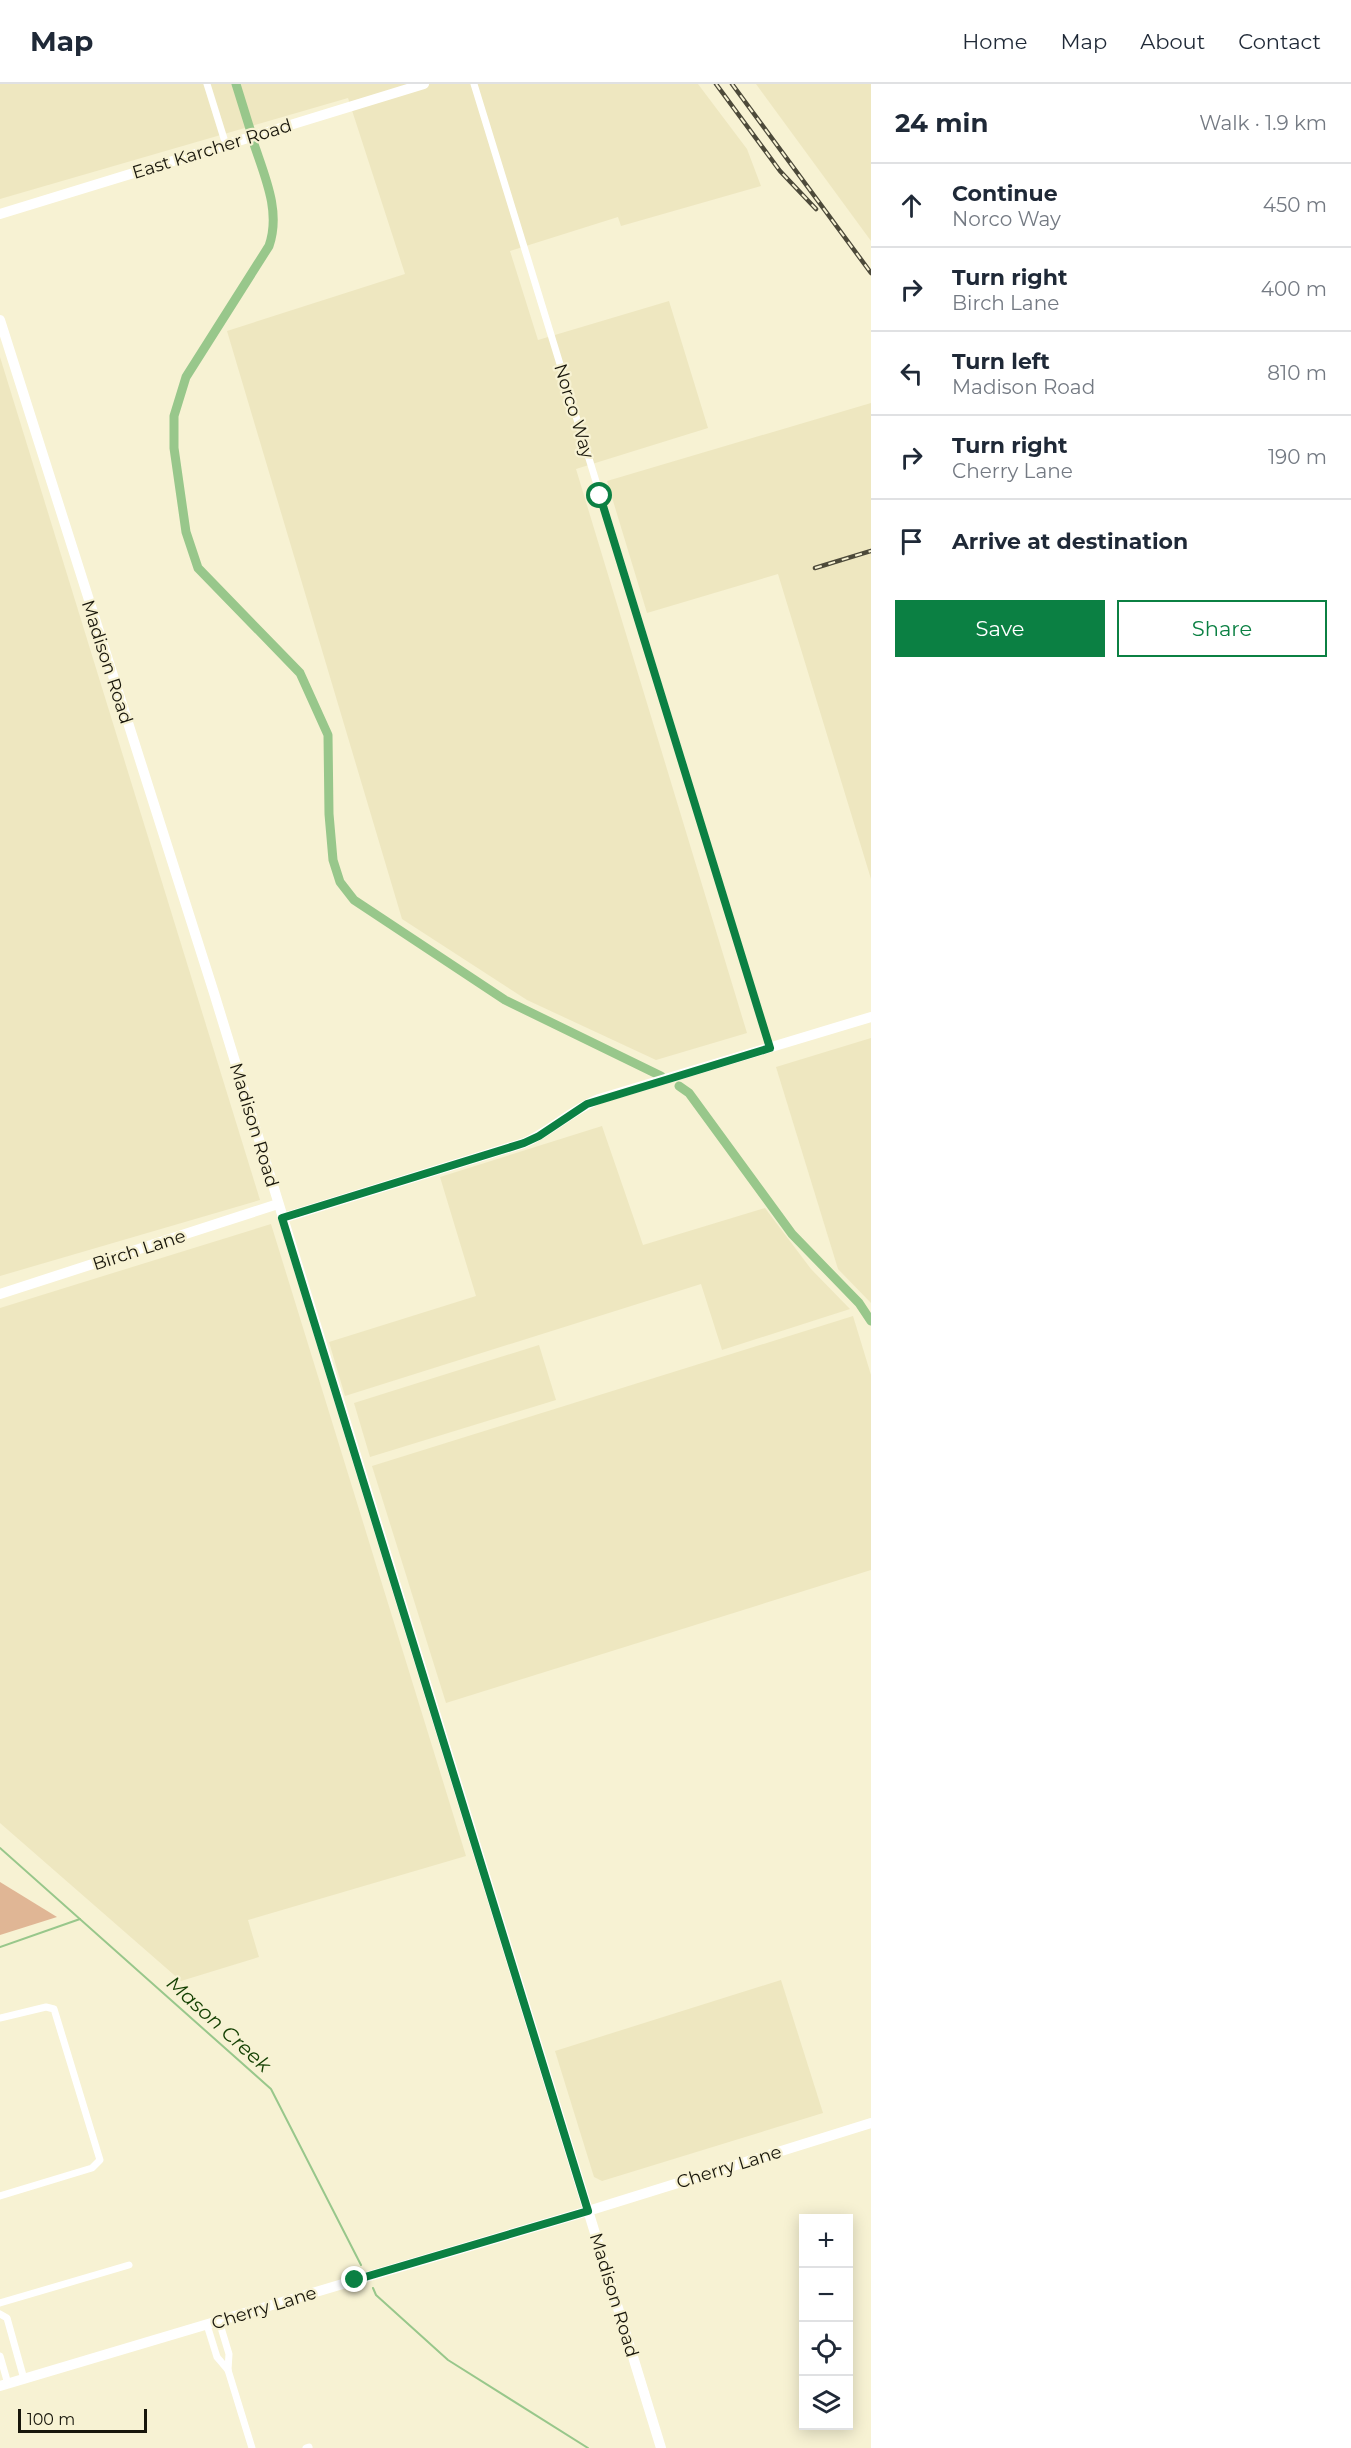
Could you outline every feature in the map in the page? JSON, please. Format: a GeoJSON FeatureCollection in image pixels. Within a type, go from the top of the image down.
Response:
{"type":"FeatureCollection","features":[{"type":"Feature","properties":{"kind":"street"},"geometry":{"type":"LineString","coordinates":[[207,84],[226,145]]}},
{"type":"Feature","properties":{"kind":"street","name":"East Karcher Road"},"geometry":{"type":"LineString","coordinates":[[0,214],[424,84]]}},
{"type":"Feature","properties":{"kind":"street","name":"Norco Way"},"geometry":{"type":"LineString","coordinates":[[474,84],[770,1048]]}},
{"type":"Feature","properties":{"kind":"street","name":"Madison Road"},"geometry":{"type":"LineString","coordinates":[[0,320],[278,1204],[661,2448]]}},
{"type":"Feature","properties":{"kind":"street"},"geometry":{"type":"LineString","coordinates":[[282,1218],[524,1143],[539,1136],[587,1104],[871,1017]]}},
{"type":"Feature","properties":{"kind":"street","name":"Birch Lane"},"geometry":{"type":"LineString","coordinates":[[0,1294],[278,1204]]}},
{"type":"Feature","properties":{"kind":"street"},"geometry":{"type":"LineString","coordinates":[[0,2018],[46,2007],[54,2010],[100,2160],[92,2168],[0,2196]]}},
{"type":"Feature","properties":{"kind":"street","name":"Cherry Lane"},"geometry":{"type":"LineString","coordinates":[[4,2385],[588,2211],[871,2123]]}},
{"type":"Feature","properties":{"kind":"street"},"geometry":{"type":"LineString","coordinates":[[0,2303],[129,2265]]}},
{"type":"Feature","properties":{"kind":"street"},"geometry":{"type":"LineString","coordinates":[[0,2314],[7,2318],[24,2379]]}},
{"type":"Feature","properties":{"kind":"street"},"geometry":{"type":"LineString","coordinates":[[219,2321],[229,2354],[228,2370],[252,2448]]}},
{"type":"Feature","properties":{"kind":"street"},"geometry":{"type":"LineString","coordinates":[[207,2325],[217,2357],[228,2370]]}},
{"type":"Feature","properties":{"kind":"street"},"geometry":{"type":"LineString","coordinates":[[0,2356],[4,2385]]}},
{"type":"Feature","properties":{"kind":"shaded area"},"geometry":{"type":"Polygon","coordinates":[[[0,84],[698,84],[747,149],[761,186],[621,226],[618,217],[510,251],[538,340],[669,301],[708,428],[576,469],[747,1033],[656,1060],[527,1000],[402,919],[227,331],[405,274],[348,98],[0,199],[0,84]]]}},
{"type":"Feature","properties":{"kind":"shaded area"},"geometry":{"type":"Polygon","coordinates":[[[756,84],[871,84],[871,241],[756,84]]]}},
{"type":"Feature","properties":{"kind":"shaded area"},"geometry":{"type":"Polygon","coordinates":[[[0,357],[260,1200],[0,1276],[0,357]]]}},
{"type":"Feature","properties":{"kind":"shaded area"},"geometry":{"type":"Polygon","coordinates":[[[871,403],[871,879],[778,574],[647,613],[607,481],[871,403]]]}},
{"type":"Feature","properties":{"kind":"shaded area"},"geometry":{"type":"Polygon","coordinates":[[[871,1038],[871,1303],[838,1269],[776,1067],[871,1038]]]}},
{"type":"Feature","properties":{"kind":"shaded area"},"geometry":{"type":"Polygon","coordinates":[[[602,1126],[643,1245],[765,1208],[811,1269],[850,1309],[722,1350],[701,1284],[345,1396],[329,1342],[476,1296],[440,1177],[602,1126]]]}},
{"type":"Feature","properties":{"kind":"shaded area"},"geometry":{"type":"Polygon","coordinates":[[[271,1224],[466,1856],[248,1920],[259,1957],[181,1981],[0,1823],[0,1308],[271,1224]]]}},
{"type":"Feature","properties":{"kind":"shaded area"},"geometry":{"type":"Polygon","coordinates":[[[853,1316],[871,1375],[871,1570],[446,1703],[372,1466],[853,1316]]]}},
{"type":"Feature","properties":{"kind":"shaded area"},"geometry":{"type":"Polygon","coordinates":[[[539,1345],[556,1400],[370,1457],[354,1403],[539,1345]]]}},
{"type":"Feature","properties":{"kind":"shaded area"},"geometry":{"type":"Polygon","coordinates":[[[0,1882],[57,1917],[0,1935],[0,1882]]]}},
{"type":"Feature","properties":{"kind":"shaded area"},"geometry":{"type":"Polygon","coordinates":[[[781,1980],[823,2113],[602,2181],[594,2177],[555,2051],[781,1980]]]}},
{"type":"Feature","properties":{"kind":"waterway"},"geometry":{"type":"LineString","coordinates":[[236,84],[250,129]]}},
{"type":"Feature","properties":{"kind":"waterway"},"geometry":{"type":"LineString","coordinates":[[254,144],[267,182],[272,207],[273,220],[269,246],[186,377],[174,416],[174,448],[186,532],[198,568],[300,673],[328,735],[329,814],[333,860],[340,882],[354,900],[505,1000],[661,1076]]}},
{"type":"Feature","properties":{"kind":"waterway"},"geometry":{"type":"LineString","coordinates":[[679,1086],[689,1093],[792,1234],[859,1303],[871,1321]]}},
{"type":"Feature","properties":{"kind":"waterway","name":"Mason Creek"},"geometry":{"type":"LineString","coordinates":[[0,1848],[271,2089],[361,2265]]}},
{"type":"Feature","properties":{"kind":"waterway"},"geometry":{"type":"LineString","coordinates":[[0,1947],[80,1919]]}},
{"type":"Feature","properties":{"kind":"waterway","name":"Mason Creek"},"geometry":{"type":"LineString","coordinates":[[373,2288],[376,2295],[448,2360],[588,2448]]}},
{"type":"Feature","properties":{"kind":"railway"},"geometry":{"type":"LineString","coordinates":[[716,84],[780,171],[816,209]]}},
{"type":"Feature","properties":{"kind":"railway"},"geometry":{"type":"LineString","coordinates":[[732,84],[871,273]]}},
{"type":"Feature","properties":{"kind":"railway"},"geometry":{"type":"LineString","coordinates":[[815,568],[871,551]]}},
{"type":"Feature","properties":{"kind":"route"},"geometry":{"type":"LineString","coordinates":[[355,2280],[588,2211],[282,1218],[524,1143],[539,1136],[576,1110],[599,1099],[770,1048],[600,496]]}}]}
